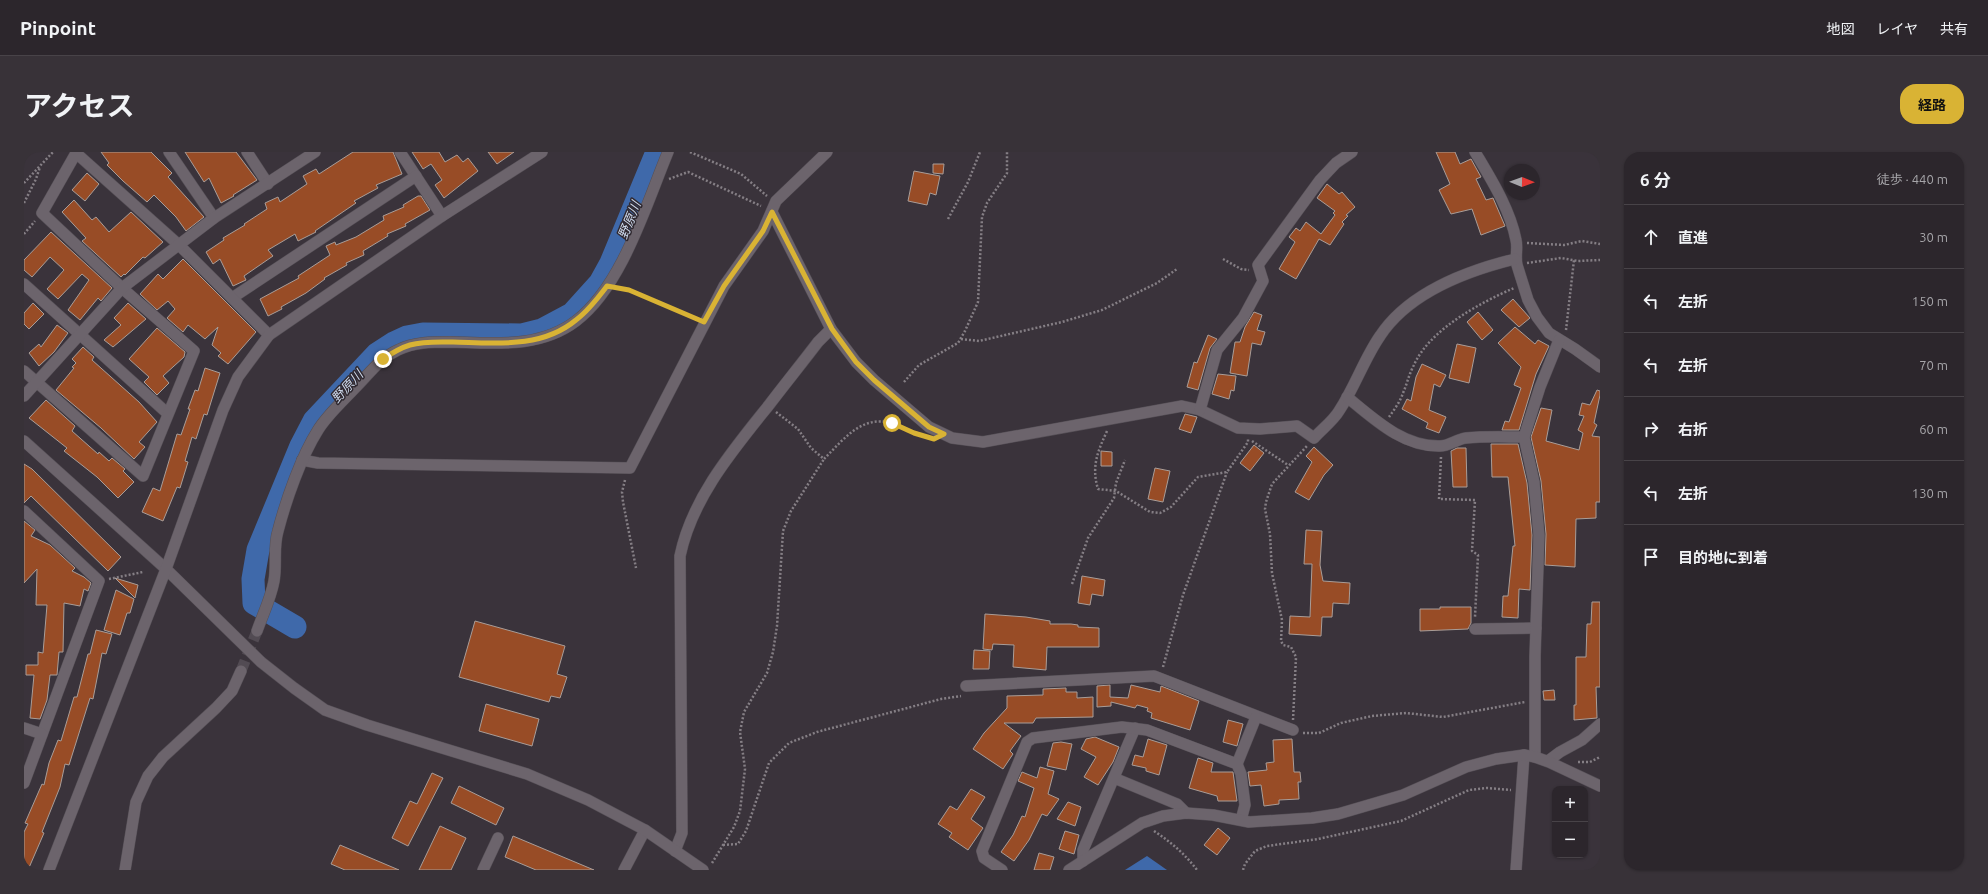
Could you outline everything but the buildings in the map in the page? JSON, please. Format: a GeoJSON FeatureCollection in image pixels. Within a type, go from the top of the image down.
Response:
{"type":"FeatureCollection","features":[{"type":"Feature","properties":{"kind":"street"},"geometry":{"type":"LineString","coordinates":[[169,152],[214,218]]}},
{"type":"Feature","properties":{"kind":"street"},"geometry":{"type":"LineString","coordinates":[[247,152],[268,184]]}},
{"type":"Feature","properties":{"kind":"street"},"geometry":{"type":"LineString","coordinates":[[24,396],[122,288],[214,218],[315,152]]}},
{"type":"Feature","properties":{"kind":"street"},"geometry":{"type":"LineString","coordinates":[[400,152],[442,216]]}},
{"type":"Feature","properties":{"kind":"street"},"geometry":{"type":"LineString","coordinates":[[49,870],[166,570],[223,410],[238,377],[269,335],[442,216],[542,152]]}},
{"type":"Feature","properties":{"kind":"street"},"geometry":{"type":"LineString","coordinates":[[257,631],[274,580],[277,533],[302,460],[319,429],[337,406],[383,359],[397,350],[411,345],[431,342],[515,343],[548,336],[576,321],[592,305],[607,286],[623,258],[668,152]]}},
{"type":"Feature","properties":{"kind":"street"},"geometry":{"type":"LineString","coordinates":[[302,460],[318,463],[630,468],[704,322],[724,286],[763,231],[773,208],[827,152]]}},
{"type":"Feature","properties":{"kind":"street"},"geometry":{"type":"LineString","coordinates":[[1200,410],[1217,350],[1243,318],[1263,281],[1258,265],[1320,180],[1336,162],[1352,152]]}},
{"type":"Feature","properties":{"kind":"street"},"geometry":{"type":"LineString","coordinates":[[1475,152],[1512,223],[1517,242],[1516,262],[1528,300],[1537,317],[1549,333],[1575,348],[1600,368]]}},
{"type":"Feature","properties":{"kind":"street"},"geometry":{"type":"LineString","coordinates":[[24,371],[143,476],[194,350],[122,288],[42,213],[76,153],[179,246],[269,335]]}},
{"type":"Feature","properties":{"kind":"street"},"geometry":{"type":"LineString","coordinates":[[232,298],[416,176]]}},
{"type":"Feature","properties":{"kind":"street"},"geometry":{"type":"LineString","coordinates":[[773,208],[832,329],[856,362],[874,380],[929,427],[952,438],[983,442],[1114,417],[1182,406],[1200,410],[1247,433],[1297,426],[1314,438],[1339,412],[1380,336],[1398,314],[1418,298],[1454,279],[1492,265],[1516,262]]}},
{"type":"Feature","properties":{"kind":"street"},"geometry":{"type":"LineString","coordinates":[[24,284],[167,414]]}},
{"type":"Feature","properties":{"kind":"street"},"geometry":{"type":"LineString","coordinates":[[675,851],[682,834],[680,556],[684,536],[702,499],[735,446],[818,342],[832,329]]}},
{"type":"Feature","properties":{"kind":"street"},"geometry":{"type":"LineString","coordinates":[[1516,870],[1522,791],[1530,756],[1535,699],[1539,535],[1534,482],[1524,437],[1540,387],[1559,340]]}},
{"type":"Feature","properties":{"kind":"street"},"geometry":{"type":"LineString","coordinates":[[1347,397],[1383,426],[1404,438],[1441,446],[1465,438],[1524,437]]}},
{"type":"Feature","properties":{"kind":"street"},"geometry":{"type":"LineString","coordinates":[[24,441],[166,570],[261,662],[325,710],[367,725],[527,774],[588,800],[645,830],[675,851],[707,867]]}},
{"type":"Feature","properties":{"kind":"street"},"geometry":{"type":"LineString","coordinates":[[24,511],[100,581],[24,783]]}},
{"type":"Feature","properties":{"kind":"street"},"geometry":{"type":"LineString","coordinates":[[1475,629],[1536,628]]}},
{"type":"Feature","properties":{"kind":"street"},"geometry":{"type":"LineString","coordinates":[[125,870],[136,802],[148,776],[163,757],[216,708],[232,691],[241,671]]}},
{"type":"Feature","properties":{"kind":"street"},"geometry":{"type":"LineString","coordinates":[[966,686],[1154,676],[1256,717],[1293,730]]}},
{"type":"Feature","properties":{"kind":"street"},"geometry":{"type":"LineString","coordinates":[[1241,820],[1245,805],[1241,774],[1237,764],[1256,717]]}},
{"type":"Feature","properties":{"kind":"street"},"geometry":{"type":"LineString","coordinates":[[1548,761],[1560,752],[1582,740],[1600,724]]}},
{"type":"Feature","properties":{"kind":"street"},"geometry":{"type":"LineString","coordinates":[[1002,870],[984,858],[982,851],[1027,742],[1033,738],[1122,727],[1135,728],[1147,730],[1237,764]]}},
{"type":"Feature","properties":{"kind":"street"},"geometry":{"type":"LineString","coordinates":[[24,728],[42,734]]}},
{"type":"Feature","properties":{"kind":"street"},"geometry":{"type":"LineString","coordinates":[[1083,861],[1083,850],[1135,728]]}},
{"type":"Feature","properties":{"kind":"street"},"geometry":{"type":"LineString","coordinates":[[1069,870],[1142,824],[1163,816],[1186,813],[1249,822],[1312,818],[1338,814],[1403,795],[1466,767],[1496,759],[1530,756],[1548,761],[1600,786]]}},
{"type":"Feature","properties":{"kind":"street"},"geometry":{"type":"LineString","coordinates":[[1114,778],[1177,804],[1186,813]]}},
{"type":"Feature","properties":{"kind":"street"},"geometry":{"type":"LineString","coordinates":[[624,870],[645,830]]}},
{"type":"Feature","properties":{"kind":"street"},"geometry":{"type":"LineString","coordinates":[[482,870],[498,838]]}},
{"type":"Feature","properties":{"kind":"path"},"geometry":{"type":"LineString","coordinates":[[24,183],[53,152]]}},
{"type":"Feature","properties":{"kind":"path"},"geometry":{"type":"LineString","coordinates":[[690,152],[741,174],[773,208]]}},
{"type":"Feature","properties":{"kind":"path"},"geometry":{"type":"LineString","coordinates":[[948,219],[966,188],[980,152]]}},
{"type":"Feature","properties":{"kind":"path"},"geometry":{"type":"LineString","coordinates":[[904,382],[919,365],[958,343],[978,302],[982,217],[987,203],[1006,174],[1007,152]]}},
{"type":"Feature","properties":{"kind":"path"},"geometry":{"type":"LineString","coordinates":[[24,203],[41,165]]}},
{"type":"Feature","properties":{"kind":"path"},"geometry":{"type":"LineString","coordinates":[[654,185],[688,172],[773,208]]}},
{"type":"Feature","properties":{"kind":"path"},"geometry":{"type":"LineString","coordinates":[[24,234],[42,213]]}},
{"type":"Feature","properties":{"kind":"path"},"geometry":{"type":"LineString","coordinates":[[1517,242],[1564,245],[1582,241],[1600,244]]}},
{"type":"Feature","properties":{"kind":"path"},"geometry":{"type":"LineString","coordinates":[[1516,262],[1561,258],[1574,260],[1600,260]]}},
{"type":"Feature","properties":{"kind":"path"},"geometry":{"type":"LineString","coordinates":[[1223,259],[1241,269],[1251,270],[1259,268]]}},
{"type":"Feature","properties":{"kind":"path"},"geometry":{"type":"LineString","coordinates":[[1566,330],[1574,260]]}},
{"type":"Feature","properties":{"kind":"path"},"geometry":{"type":"LineString","coordinates":[[961,339],[979,341],[1062,322],[1102,310],[1157,284],[1177,269]]}},
{"type":"Feature","properties":{"kind":"path"},"geometry":{"type":"LineString","coordinates":[[1383,426],[1402,395],[1414,364],[1424,349],[1445,328],[1485,301],[1523,284]]}},
{"type":"Feature","properties":{"kind":"path"},"geometry":{"type":"LineString","coordinates":[[607,286],[629,290],[704,322]]}},
{"type":"Feature","properties":{"kind":"path"},"geometry":{"type":"LineString","coordinates":[[768,406],[798,430],[811,448],[824,459]]}},
{"type":"Feature","properties":{"kind":"path"},"geometry":{"type":"LineString","coordinates":[[1114,417],[1095,463],[1094,477],[1098,489],[1116,490],[1150,512],[1160,513],[1171,507],[1198,477],[1207,474],[1227,472]]}},
{"type":"Feature","properties":{"kind":"path"},"geometry":{"type":"LineString","coordinates":[[707,867],[722,845],[740,811],[745,769],[740,732],[744,712],[767,673],[773,652],[777,626],[783,531],[791,511],[824,459],[854,430],[867,422],[878,421],[892,423],[920,435]]}},
{"type":"Feature","properties":{"kind":"path"},"geometry":{"type":"LineString","coordinates":[[1247,433],[1288,465]]}},
{"type":"Feature","properties":{"kind":"path"},"geometry":{"type":"LineString","coordinates":[[1160,678],[1183,595],[1227,472],[1248,442],[1247,433]]}},
{"type":"Feature","properties":{"kind":"path"},"geometry":{"type":"LineString","coordinates":[[1314,438],[1272,484],[1265,509],[1270,534],[1272,573],[1282,620],[1280,641],[1283,645],[1291,647],[1296,657],[1293,730],[1307,734],[1319,733],[1341,723],[1372,716],[1406,713],[1443,717],[1519,704],[1535,699]]}},
{"type":"Feature","properties":{"kind":"path"},"geometry":{"type":"LineString","coordinates":[[1441,446],[1439,499],[1475,500],[1472,551],[1478,555],[1475,629]]}},
{"type":"Feature","properties":{"kind":"path"},"geometry":{"type":"LineString","coordinates":[[1072,584],[1088,538],[1114,498],[1116,483],[1125,460]]}},
{"type":"Feature","properties":{"kind":"path"},"geometry":{"type":"LineString","coordinates":[[630,468],[622,492],[636,568]]}},
{"type":"Feature","properties":{"kind":"path"},"geometry":{"type":"LineString","coordinates":[[100,581],[143,572]]}},
{"type":"Feature","properties":{"kind":"path"},"geometry":{"type":"LineString","coordinates":[[722,845],[738,844],[746,831],[769,763],[789,743],[817,732],[941,699]]}},
{"type":"Feature","properties":{"kind":"path"},"geometry":{"type":"LineString","coordinates":[[1576,760],[1590,762],[1600,757]]}},
{"type":"Feature","properties":{"kind":"path"},"geometry":{"type":"LineString","coordinates":[[1243,870],[1245,864],[1255,851],[1267,846],[1318,839],[1401,821],[1469,790],[1487,788],[1522,791]]}},
{"type":"Feature","properties":{"kind":"path"},"geometry":{"type":"LineString","coordinates":[[1142,824],[1171,842],[1197,870]]}},
{"type":"Feature","properties":{"kind":"water"},"geometry":{"type":"Polygon","coordinates":[[[1147,856],[1167,870],[1125,870],[1147,856]]]}},
{"type":"Feature","properties":{"kind":"waterway","name":"野原川"},"geometry":{"type":"LineString","coordinates":[[295,627],[254,603],[253,579],[258,550],[301,446],[314,421],[377,354],[407,337],[423,334],[522,335],[542,330],[572,314],[600,283],[611,263],[657,152]]}},
{"type":"Feature","properties":{"kind":"tunnel"},"geometry":{"type":"LineString","coordinates":[[241,671],[257,631]]}},
{"type":"Feature","properties":{"kind":"route"},"geometry":{"type":"LineString","coordinates":[[383,359],[397,350],[411,345],[431,342],[515,343],[531,341],[548,336],[562,330],[576,321],[592,305],[607,286],[629,290],[704,322],[724,286],[763,231],[772,212],[832,329],[856,362],[874,380],[929,427],[944,434],[934,439],[914,433],[892,423]]}}]}
